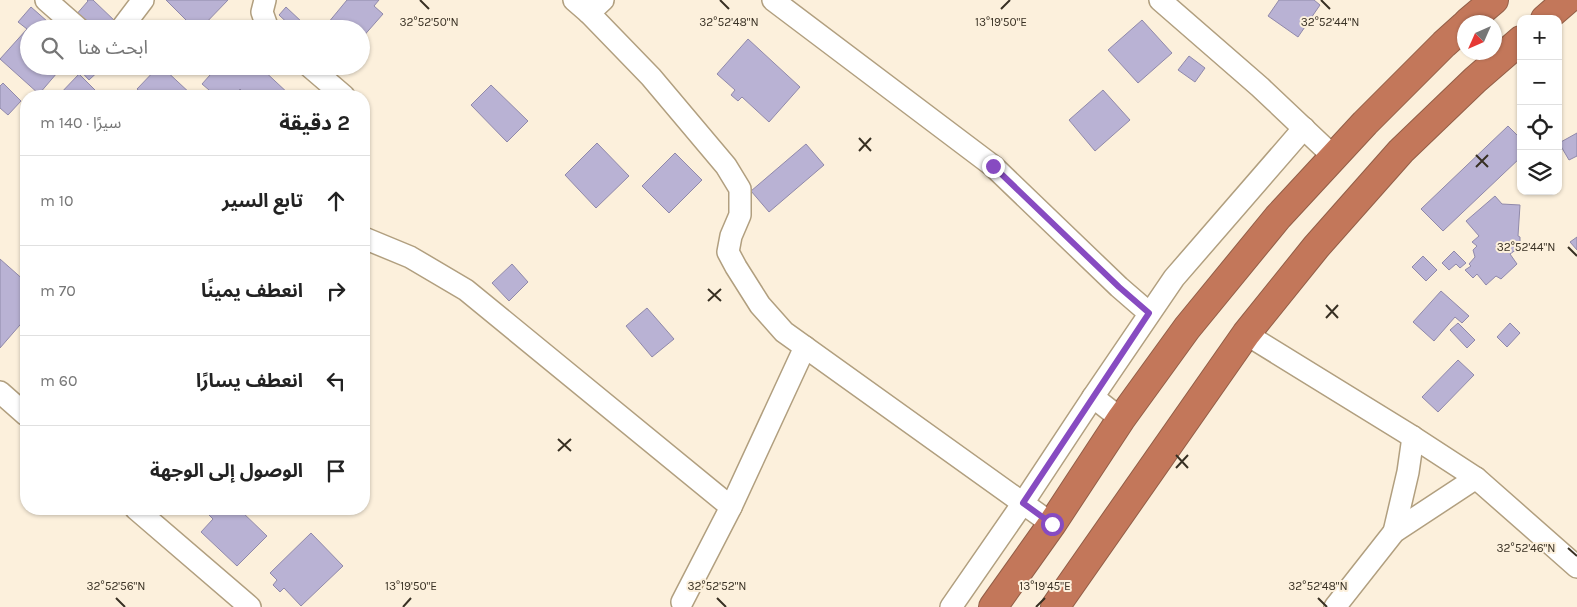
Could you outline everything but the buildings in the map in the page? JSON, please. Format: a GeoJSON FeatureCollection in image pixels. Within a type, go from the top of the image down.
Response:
{"type":"FeatureCollection","features":[{"type":"Feature","properties":{"kind":"highway"},"geometry":{"type":"LineString","coordinates":[[1476,15],[1494,0]]}},
{"type":"Feature","properties":{"kind":"highway"},"geometry":{"type":"LineString","coordinates":[[1550,15],[1567,0]]}},
{"type":"Feature","properties":{"kind":"highway"},"geometry":{"type":"LineString","coordinates":[[993,607],[1052,524],[1121,419],[1186,328],[1278,217],[1334,156],[1457,32]]}},
{"type":"Feature","properties":{"kind":"highway"},"geometry":{"type":"LineString","coordinates":[[1055,607],[1246,334],[1316,247],[1401,151],[1475,80],[1517,43]]}},
{"type":"Feature","properties":{"kind":"street"},"geometry":{"type":"LineString","coordinates":[[46,0],[69,20]]}},
{"type":"Feature","properties":{"kind":"street"},"geometry":{"type":"LineString","coordinates":[[129,20],[143,0]]}},
{"type":"Feature","properties":{"kind":"street"},"geometry":{"type":"LineString","coordinates":[[265,0],[262,12],[265,20]]}},
{"type":"Feature","properties":{"kind":"street"},"geometry":{"type":"LineString","coordinates":[[774,0],[993,166],[1119,287],[1149,313]]}},
{"type":"Feature","properties":{"kind":"street"},"geometry":{"type":"LineString","coordinates":[[1160,0],[1253,81],[1334,156]]}},
{"type":"Feature","properties":{"kind":"street"},"geometry":{"type":"LineString","coordinates":[[589,4],[726,166],[736,181],[740,188],[740,215],[731,236],[728,252],[760,305],[784,332],[1052,524]]}},
{"type":"Feature","properties":{"kind":"street"},"geometry":{"type":"LineString","coordinates":[[320,75],[337,90]]}},
{"type":"Feature","properties":{"kind":"street"},"geometry":{"type":"LineString","coordinates":[[951,607],[1174,278],[1304,128]]}},
{"type":"Feature","properties":{"kind":"street"},"geometry":{"type":"LineString","coordinates":[[370,240],[410,257],[466,290],[731,507]]}},
{"type":"Feature","properties":{"kind":"street"},"geometry":{"type":"LineString","coordinates":[[1246,334],[1476,478],[1577,567]]}},
{"type":"Feature","properties":{"kind":"street"},"geometry":{"type":"LineString","coordinates":[[682,602],[731,507],[805,347]]}},
{"type":"Feature","properties":{"kind":"street"},"geometry":{"type":"LineString","coordinates":[[0,392],[20,410]]}},
{"type":"Feature","properties":{"kind":"street"},"geometry":{"type":"LineString","coordinates":[[1093,397],[1121,419]]}},
{"type":"Feature","properties":{"kind":"street"},"geometry":{"type":"LineString","coordinates":[[1394,532],[1408,472],[1413,437]]}},
{"type":"Feature","properties":{"kind":"street"},"geometry":{"type":"LineString","coordinates":[[1335,607],[1394,532],[1476,478]]}},
{"type":"Feature","properties":{"kind":"street"},"geometry":{"type":"LineString","coordinates":[[143,515],[250,607]]}},
{"type":"Feature","properties":{"kind":"route"},"geometry":{"type":"LineString","coordinates":[[993,166],[1119,287],[1149,313],[1023,503],[1052,524]]}}]}
